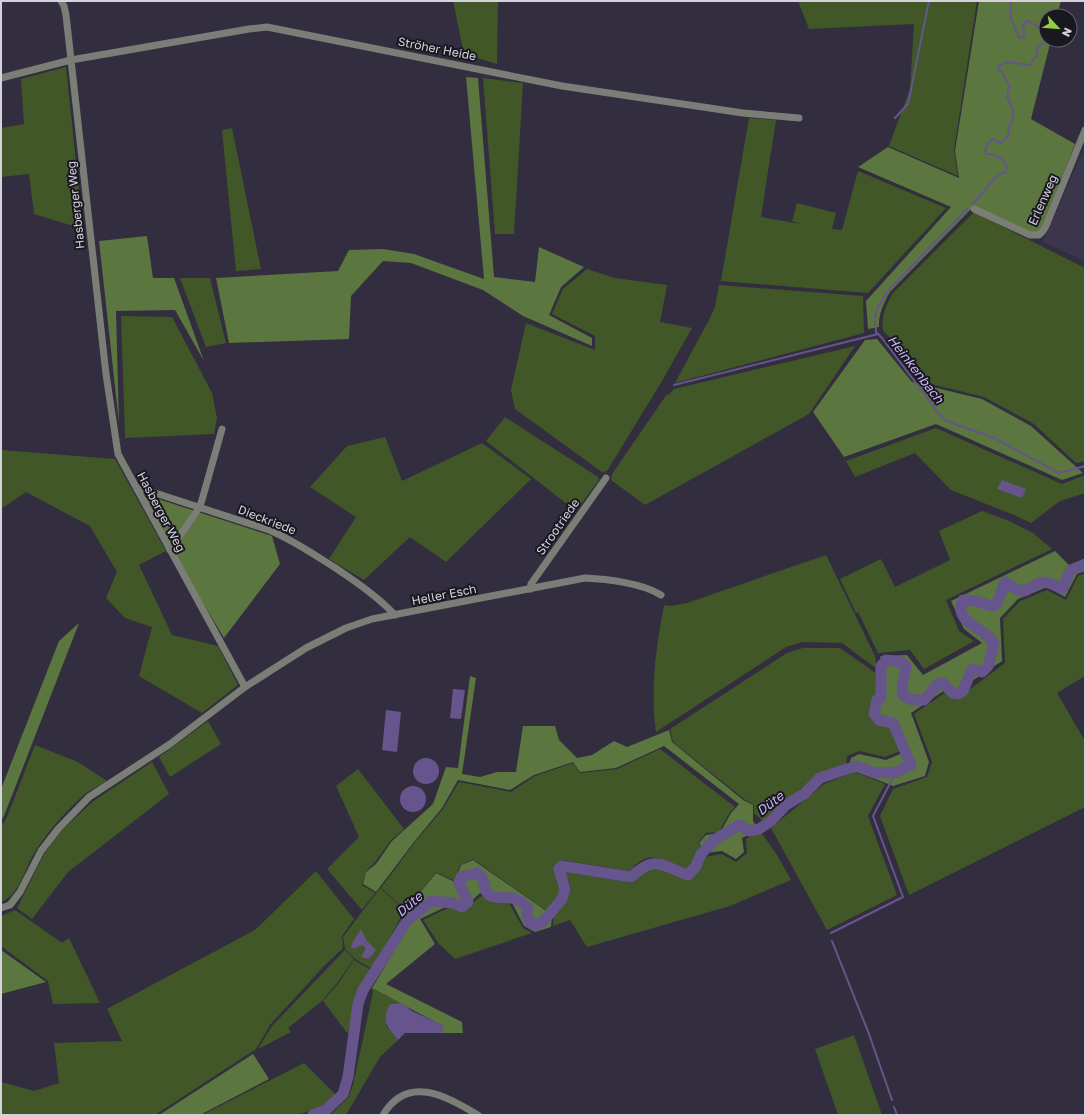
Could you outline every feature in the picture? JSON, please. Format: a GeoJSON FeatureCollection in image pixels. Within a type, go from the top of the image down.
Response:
{"type":"FeatureCollection","features":[{"type":"Feature","properties":{"kind":"street","name":"Hasberger Weg"},"geometry":{"type":"LineString","coordinates":[[60,1],[64,6],[66,15],[106,374],[118,454],[245,686]]}},
{"type":"Feature","properties":{"kind":"street","name":"Ströher Heide"},"geometry":{"type":"LineString","coordinates":[[1,78],[71,60],[267,27],[562,86],[743,114],[800,118]]}},
{"type":"Feature","properties":{"kind":"street","name":"Erlenweg"},"geometry":{"type":"LineString","coordinates":[[974,209],[1030,235],[1039,235],[1046,226],[1085,130]]}},
{"type":"Feature","properties":{"kind":"street"},"geometry":{"type":"LineString","coordinates":[[170,550],[199,508],[222,429]]}},
{"type":"Feature","properties":{"kind":"street","name":"Strootriede"},"geometry":{"type":"LineString","coordinates":[[530,589],[531,584],[606,478]]}},
{"type":"Feature","properties":{"kind":"street","name":"Dieckriede"},"geometry":{"type":"LineString","coordinates":[[137,489],[143,489],[270,530],[287,538],[381,600],[395,615]]}},
{"type":"Feature","properties":{"kind":"street","name":"Heller Esch"},"geometry":{"type":"LineString","coordinates":[[245,686],[306,648],[346,628],[372,618],[395,615],[585,578],[604,579],[649,589],[661,595]]}},
{"type":"Feature","properties":{"kind":"street"},"geometry":{"type":"LineString","coordinates":[[1,908],[10,905],[20,892],[41,851],[58,829],[89,797],[170,744],[245,686]]}},
{"type":"Feature","properties":{"kind":"street"},"geometry":{"type":"LineString","coordinates":[[383,1115],[395,1101],[406,1095],[420,1092],[434,1093],[448,1098],[478,1115]]}},
{"type":"Feature","properties":{"kind":"shaded area"},"geometry":{"type":"Polygon","coordinates":[[[1085,146],[1085,261],[1043,242],[1085,146]]]}},
{"type":"Feature","properties":{"kind":"shaded area"},"geometry":{"type":"Polygon","coordinates":[[[1002,480],[1026,489],[1022,498],[997,489],[1002,480]]]}},
{"type":"Feature","properties":{"kind":"shaded area"},"geometry":{"type":"Polygon","coordinates":[[[453,689],[465,690],[461,719],[450,718],[453,689]]]}},
{"type":"Feature","properties":{"kind":"shaded area"},"geometry":{"type":"Polygon","coordinates":[[[386,710],[401,712],[397,752],[382,750],[386,710]]]}},
{"type":"Feature","properties":{"kind":"shaded area"},"geometry":{"type":"Polygon","coordinates":[[[426,758],[435,762],[439,771],[435,780],[426,784],[417,780],[413,771],[417,762],[426,758]]]}},
{"type":"Feature","properties":{"kind":"shaded area"},"geometry":{"type":"Polygon","coordinates":[[[413,786],[422,790],[426,799],[422,808],[413,812],[404,808],[400,799],[404,790],[413,786]]]}},
{"type":"Feature","properties":{"kind":"shaded area"},"geometry":{"type":"Polygon","coordinates":[[[361,929],[367,941],[376,950],[369,959],[361,957],[366,948],[362,945],[354,949],[351,947],[361,929]]]}},
{"type":"Feature","properties":{"kind":"shaded area"},"geometry":{"type":"Polygon","coordinates":[[[402,1003],[412,1011],[444,1026],[442,1033],[405,1033],[398,1040],[390,1031],[385,1020],[390,1004],[402,1003]]]}},
{"type":"Feature","properties":{"kind":"green space"},"geometry":{"type":"Polygon","coordinates":[[[453,1],[498,1],[497,64],[464,54],[453,1]]]}},
{"type":"Feature","properties":{"kind":"green space"},"geometry":{"type":"Polygon","coordinates":[[[798,1],[977,1],[954,150],[958,176],[889,146],[910,89],[914,24],[809,29],[798,1]]]}},
{"type":"Feature","properties":{"kind":"green space"},"geometry":{"type":"Polygon","coordinates":[[[979,1],[1061,1],[1059,8],[1038,8],[1038,48],[1049,48],[1031,119],[1075,144],[1042,230],[1037,233],[1030,233],[974,206],[890,292],[879,318],[879,327],[868,329],[866,301],[951,207],[858,167],[888,147],[959,178],[955,151],[979,1]]]}},
{"type":"Feature","properties":{"kind":"green space"},"geometry":{"type":"Polygon","coordinates":[[[66,67],[83,229],[34,214],[29,174],[1,177],[1,128],[24,124],[21,79],[66,67]]]}},
{"type":"Feature","properties":{"kind":"green space"},"geometry":{"type":"Polygon","coordinates":[[[466,77],[478,78],[494,277],[535,282],[539,247],[584,267],[561,287],[549,315],[592,338],[592,346],[523,316],[483,290],[411,263],[383,261],[351,296],[349,339],[229,343],[216,278],[338,271],[349,250],[383,249],[414,254],[484,279],[466,77]]]}},
{"type":"Feature","properties":{"kind":"green space"},"geometry":{"type":"Polygon","coordinates":[[[483,78],[523,83],[514,234],[495,234],[483,78]]]}},
{"type":"Feature","properties":{"kind":"green space"},"geometry":{"type":"Polygon","coordinates":[[[749,118],[776,120],[761,217],[801,224],[792,221],[797,203],[836,213],[832,229],[842,230],[858,171],[946,208],[868,293],[721,281],[749,118]]]}},
{"type":"Feature","properties":{"kind":"green space"},"geometry":{"type":"Polygon","coordinates":[[[232,128],[261,269],[236,271],[222,130],[232,128]]]}},
{"type":"Feature","properties":{"kind":"green space"},"geometry":{"type":"Polygon","coordinates":[[[974,212],[1085,268],[1085,461],[1076,463],[1034,424],[984,397],[931,384],[883,330],[885,310],[894,292],[974,212]]]}},
{"type":"Feature","properties":{"kind":"green space"},"geometry":{"type":"Polygon","coordinates":[[[147,236],[153,278],[174,278],[204,361],[175,310],[116,311],[119,423],[99,241],[147,236]]]}},
{"type":"Feature","properties":{"kind":"green space"},"geometry":{"type":"Polygon","coordinates":[[[587,269],[615,278],[667,285],[660,322],[692,328],[662,381],[607,471],[602,472],[515,409],[511,390],[526,323],[595,350],[595,336],[552,314],[563,289],[587,269]]]}},
{"type":"Feature","properties":{"kind":"green space"},"geometry":{"type":"Polygon","coordinates":[[[180,278],[210,278],[226,343],[206,347],[180,278]]]}},
{"type":"Feature","properties":{"kind":"green space"},"geometry":{"type":"Polygon","coordinates":[[[719,285],[863,296],[864,333],[675,383],[715,307],[719,285]]]}},
{"type":"Feature","properties":{"kind":"green space"},"geometry":{"type":"Polygon","coordinates":[[[121,316],[172,317],[212,393],[217,418],[214,434],[125,438],[121,316]]]}},
{"type":"Feature","properties":{"kind":"green space"},"geometry":{"type":"Polygon","coordinates":[[[877,339],[912,382],[982,399],[1031,426],[1083,473],[1062,480],[936,424],[844,457],[813,412],[865,340],[877,339]]]}},
{"type":"Feature","properties":{"kind":"green space"},"geometry":{"type":"Polygon","coordinates":[[[855,346],[809,414],[645,505],[611,480],[612,474],[667,394],[669,395],[674,389],[855,346]]]}},
{"type":"Feature","properties":{"kind":"green space"},"geometry":{"type":"Polygon","coordinates":[[[505,417],[598,477],[599,480],[576,511],[486,441],[505,417]]]}},
{"type":"Feature","properties":{"kind":"green space"},"geometry":{"type":"Polygon","coordinates":[[[936,428],[1062,484],[1085,475],[1085,493],[1060,501],[1031,523],[951,490],[915,453],[855,477],[846,461],[936,428]]]}},
{"type":"Feature","properties":{"kind":"green space"},"geometry":{"type":"Polygon","coordinates":[[[385,437],[402,481],[482,443],[531,479],[446,562],[410,537],[364,580],[329,559],[356,517],[310,487],[347,446],[385,437]]]}},
{"type":"Feature","properties":{"kind":"green space"},"geometry":{"type":"Polygon","coordinates":[[[1,450],[115,459],[166,551],[139,565],[172,635],[218,646],[238,685],[202,713],[139,676],[152,627],[125,618],[106,598],[117,572],[90,526],[26,492],[1,509],[1,450]]]}},
{"type":"Feature","properties":{"kind":"green space"},"geometry":{"type":"Polygon","coordinates":[[[149,496],[272,536],[280,564],[224,638],[142,501],[149,496]]]}},
{"type":"Feature","properties":{"kind":"green space"},"geometry":{"type":"Polygon","coordinates":[[[982,511],[1009,521],[1033,533],[1052,549],[946,600],[959,631],[974,641],[924,669],[910,650],[878,653],[858,612],[856,613],[840,579],[881,559],[895,587],[950,560],[939,531],[982,511]]]}},
{"type":"Feature","properties":{"kind":"green space"},"geometry":{"type":"Polygon","coordinates":[[[1055,551],[1069,565],[1085,559],[1085,571],[1077,574],[1065,597],[1047,587],[1018,599],[1000,618],[1002,661],[960,689],[955,690],[951,686],[911,713],[929,762],[925,776],[893,786],[855,771],[848,773],[851,758],[859,754],[886,760],[907,751],[895,721],[881,718],[878,713],[880,703],[885,699],[885,667],[880,656],[907,655],[923,675],[982,643],[964,629],[951,601],[1055,551]]]}},
{"type":"Feature","properties":{"kind":"green space"},"geometry":{"type":"Polygon","coordinates":[[[826,555],[875,656],[877,669],[842,643],[803,642],[786,647],[656,732],[654,716],[654,684],[664,606],[687,603],[826,555]]]}},
{"type":"Feature","properties":{"kind":"green space"},"geometry":{"type":"Polygon","coordinates":[[[1085,573],[1085,676],[1057,693],[1085,741],[1085,807],[909,895],[880,816],[893,789],[927,777],[932,762],[914,714],[946,692],[952,697],[958,698],[1005,663],[1003,619],[1020,601],[1047,590],[1066,600],[1078,576],[1085,573]]]}},
{"type":"Feature","properties":{"kind":"green space"},"geometry":{"type":"Polygon","coordinates":[[[79,623],[1,821],[1,789],[59,641],[79,623]]]}},
{"type":"Feature","properties":{"kind":"green space"},"geometry":{"type":"Polygon","coordinates":[[[803,648],[840,648],[877,674],[877,695],[874,699],[870,716],[877,724],[890,726],[900,751],[885,757],[859,751],[847,756],[846,764],[817,775],[763,821],[754,813],[754,805],[744,799],[673,742],[670,729],[787,653],[803,648]]]}},
{"type":"Feature","properties":{"kind":"green space"},"geometry":{"type":"Polygon","coordinates":[[[470,676],[476,678],[462,774],[480,777],[497,772],[516,772],[523,726],[555,726],[559,740],[577,758],[592,755],[614,741],[627,747],[669,730],[672,742],[743,800],[753,805],[753,821],[759,830],[742,838],[744,852],[736,859],[722,851],[705,853],[699,843],[706,835],[720,833],[731,813],[739,804],[664,746],[616,768],[580,772],[573,762],[534,775],[510,790],[458,780],[442,808],[376,892],[363,884],[366,872],[376,864],[392,841],[433,804],[446,767],[458,768],[470,676]]]}},
{"type":"Feature","properties":{"kind":"green space"},"geometry":{"type":"Polygon","coordinates":[[[208,721],[221,744],[170,777],[159,757],[208,721]]]}},
{"type":"Feature","properties":{"kind":"green space"},"geometry":{"type":"Polygon","coordinates":[[[35,745],[78,762],[107,781],[85,794],[60,819],[34,854],[14,893],[1,902],[1,827],[7,817],[35,745]]]}},
{"type":"Feature","properties":{"kind":"green space"},"geometry":{"type":"Polygon","coordinates":[[[660,749],[735,807],[730,812],[719,832],[706,833],[698,843],[701,848],[694,864],[687,869],[667,861],[651,857],[635,865],[629,871],[563,860],[554,869],[560,888],[559,896],[547,911],[473,859],[460,865],[455,881],[436,872],[406,910],[381,888],[415,842],[443,809],[459,782],[511,792],[535,776],[573,763],[580,773],[617,769],[660,749]]]}},
{"type":"Feature","properties":{"kind":"green space"},"geometry":{"type":"Polygon","coordinates":[[[152,762],[169,794],[68,872],[32,919],[17,908],[44,854],[60,832],[92,802],[152,762]]]}},
{"type":"Feature","properties":{"kind":"green space"},"geometry":{"type":"Polygon","coordinates":[[[358,769],[404,829],[391,840],[375,862],[366,871],[362,885],[375,893],[362,910],[327,869],[359,837],[336,786],[358,769]]]}},
{"type":"Feature","properties":{"kind":"green space"},"geometry":{"type":"Polygon","coordinates":[[[855,772],[885,784],[868,816],[897,895],[827,930],[771,828],[824,784],[855,772]]]}},
{"type":"Feature","properties":{"kind":"green space"},"geometry":{"type":"Polygon","coordinates":[[[761,832],[777,855],[791,880],[730,906],[587,947],[570,920],[553,926],[554,915],[566,902],[571,888],[565,872],[633,883],[644,871],[655,868],[666,870],[688,880],[700,869],[705,857],[722,854],[736,862],[747,853],[746,839],[761,832]]]}},
{"type":"Feature","properties":{"kind":"green space"},"geometry":{"type":"Polygon","coordinates":[[[473,860],[552,915],[551,927],[535,932],[524,926],[511,901],[496,900],[480,893],[463,909],[452,904],[420,919],[435,944],[386,984],[462,1022],[463,1033],[442,1033],[443,1026],[372,988],[409,926],[406,910],[436,873],[455,882],[461,865],[473,860]]]}},
{"type":"Feature","properties":{"kind":"green space"},"geometry":{"type":"Polygon","coordinates":[[[316,871],[354,919],[342,936],[343,948],[323,967],[270,1025],[256,1049],[155,1115],[1,1115],[1,1082],[34,1091],[59,1083],[54,1043],[122,1041],[107,1009],[255,930],[316,871]]]}},
{"type":"Feature","properties":{"kind":"green space"},"geometry":{"type":"Polygon","coordinates":[[[380,888],[405,910],[372,969],[355,959],[345,949],[343,937],[380,888]]]}},
{"type":"Feature","properties":{"kind":"green space"},"geometry":{"type":"Polygon","coordinates":[[[481,896],[495,902],[509,903],[523,928],[532,933],[455,959],[439,944],[423,920],[452,906],[464,911],[481,896]]]}},
{"type":"Feature","properties":{"kind":"green space"},"geometry":{"type":"Polygon","coordinates":[[[15,910],[62,943],[69,938],[100,1003],[53,1004],[48,981],[1,946],[1,916],[15,910]]]}},
{"type":"Feature","properties":{"kind":"green space"},"geometry":{"type":"Polygon","coordinates":[[[1,950],[46,982],[1,994],[1,950]]]}},
{"type":"Feature","properties":{"kind":"green space"},"geometry":{"type":"Polygon","coordinates":[[[345,950],[354,959],[322,1001],[288,1028],[291,1032],[258,1049],[272,1026],[345,950]]]}},
{"type":"Feature","properties":{"kind":"green space"},"geometry":{"type":"Polygon","coordinates":[[[354,960],[371,970],[359,989],[354,1003],[348,1034],[323,1001],[338,984],[354,960]]]}},
{"type":"Feature","properties":{"kind":"green space"},"geometry":{"type":"Polygon","coordinates":[[[372,988],[402,1003],[390,1004],[386,1026],[398,1040],[380,1057],[346,1115],[330,1115],[348,1098],[353,1085],[373,992],[372,988]]]}},
{"type":"Feature","properties":{"kind":"green space"},"geometry":{"type":"Polygon","coordinates":[[[854,1035],[882,1115],[838,1115],[815,1049],[854,1035]]]}},
{"type":"Feature","properties":{"kind":"green space"},"geometry":{"type":"Polygon","coordinates":[[[253,1054],[269,1079],[200,1115],[159,1115],[253,1054]]]}},
{"type":"Feature","properties":{"kind":"green space"},"geometry":{"type":"Polygon","coordinates":[[[304,1063],[336,1095],[324,1105],[304,1113],[293,1115],[202,1115],[304,1063]]]}},
{"type":"Feature","properties":{"kind":"waterway"},"geometry":{"type":"LineString","coordinates":[[895,118],[908,104],[929,1]]}},
{"type":"Feature","properties":{"kind":"waterway","name":"Heinkenbach"},"geometry":{"type":"LineString","coordinates":[[972,205],[998,175],[1006,172],[1007,168],[1001,159],[994,155],[987,154],[985,151],[986,147],[992,140],[994,139],[1000,143],[1008,136],[1009,127],[1013,119],[1012,108],[1007,96],[1009,86],[1003,73],[998,67],[1009,62],[1030,65],[1036,56],[1038,47],[1046,41],[1040,28],[1027,21],[1023,25],[1024,36],[1022,38],[1019,37],[1010,17],[1011,1]]}},
{"type":"Feature","properties":{"kind":"waterway","name":"Heinkenbach"},"geometry":{"type":"LineString","coordinates":[[967,209],[887,292],[877,309],[875,319],[876,332],[943,419],[992,437],[1059,473],[1085,466]]}},
{"type":"Feature","properties":{"kind":"waterway"},"geometry":{"type":"LineString","coordinates":[[674,385],[878,334]]}},
{"type":"Feature","properties":{"kind":"waterway","name":"Düte"},"geometry":{"type":"LineString","coordinates":[[313,1115],[326,1110],[343,1094],[348,1077],[358,1004],[363,990],[407,921],[431,901],[453,903],[462,907],[468,902],[459,883],[461,877],[477,873],[482,877],[485,889],[489,895],[512,898],[519,901],[528,908],[527,915],[530,923],[535,925],[543,922],[562,899],[565,889],[559,869],[562,866],[631,877],[646,866],[659,864],[688,875],[696,866],[701,854],[714,840],[739,825],[749,831],[759,829],[771,821],[786,805],[804,794],[820,778],[856,766],[875,773],[896,772],[911,765],[893,723],[879,720],[874,714],[877,700],[881,697],[881,666],[886,660],[901,662],[906,666],[902,691],[903,695],[912,700],[924,700],[939,683],[943,683],[953,693],[958,694],[963,691],[972,669],[982,672],[988,666],[994,644],[988,636],[972,625],[964,617],[961,612],[963,600],[975,601],[992,606],[997,604],[1005,582],[1018,590],[1025,591],[1043,582],[1047,582],[1062,589],[1071,570],[1085,564]]}},
{"type":"Feature","properties":{"kind":"waterway"},"geometry":{"type":"LineString","coordinates":[[831,933],[903,897],[873,816],[896,772]]}},
{"type":"Feature","properties":{"kind":"waterway"},"geometry":{"type":"LineString","coordinates":[[832,941],[869,1034],[892,1100]]}},
{"type":"Feature","properties":{"kind":"waterway"},"geometry":{"type":"LineString","coordinates":[[894,1107],[897,1115]]}}]}
